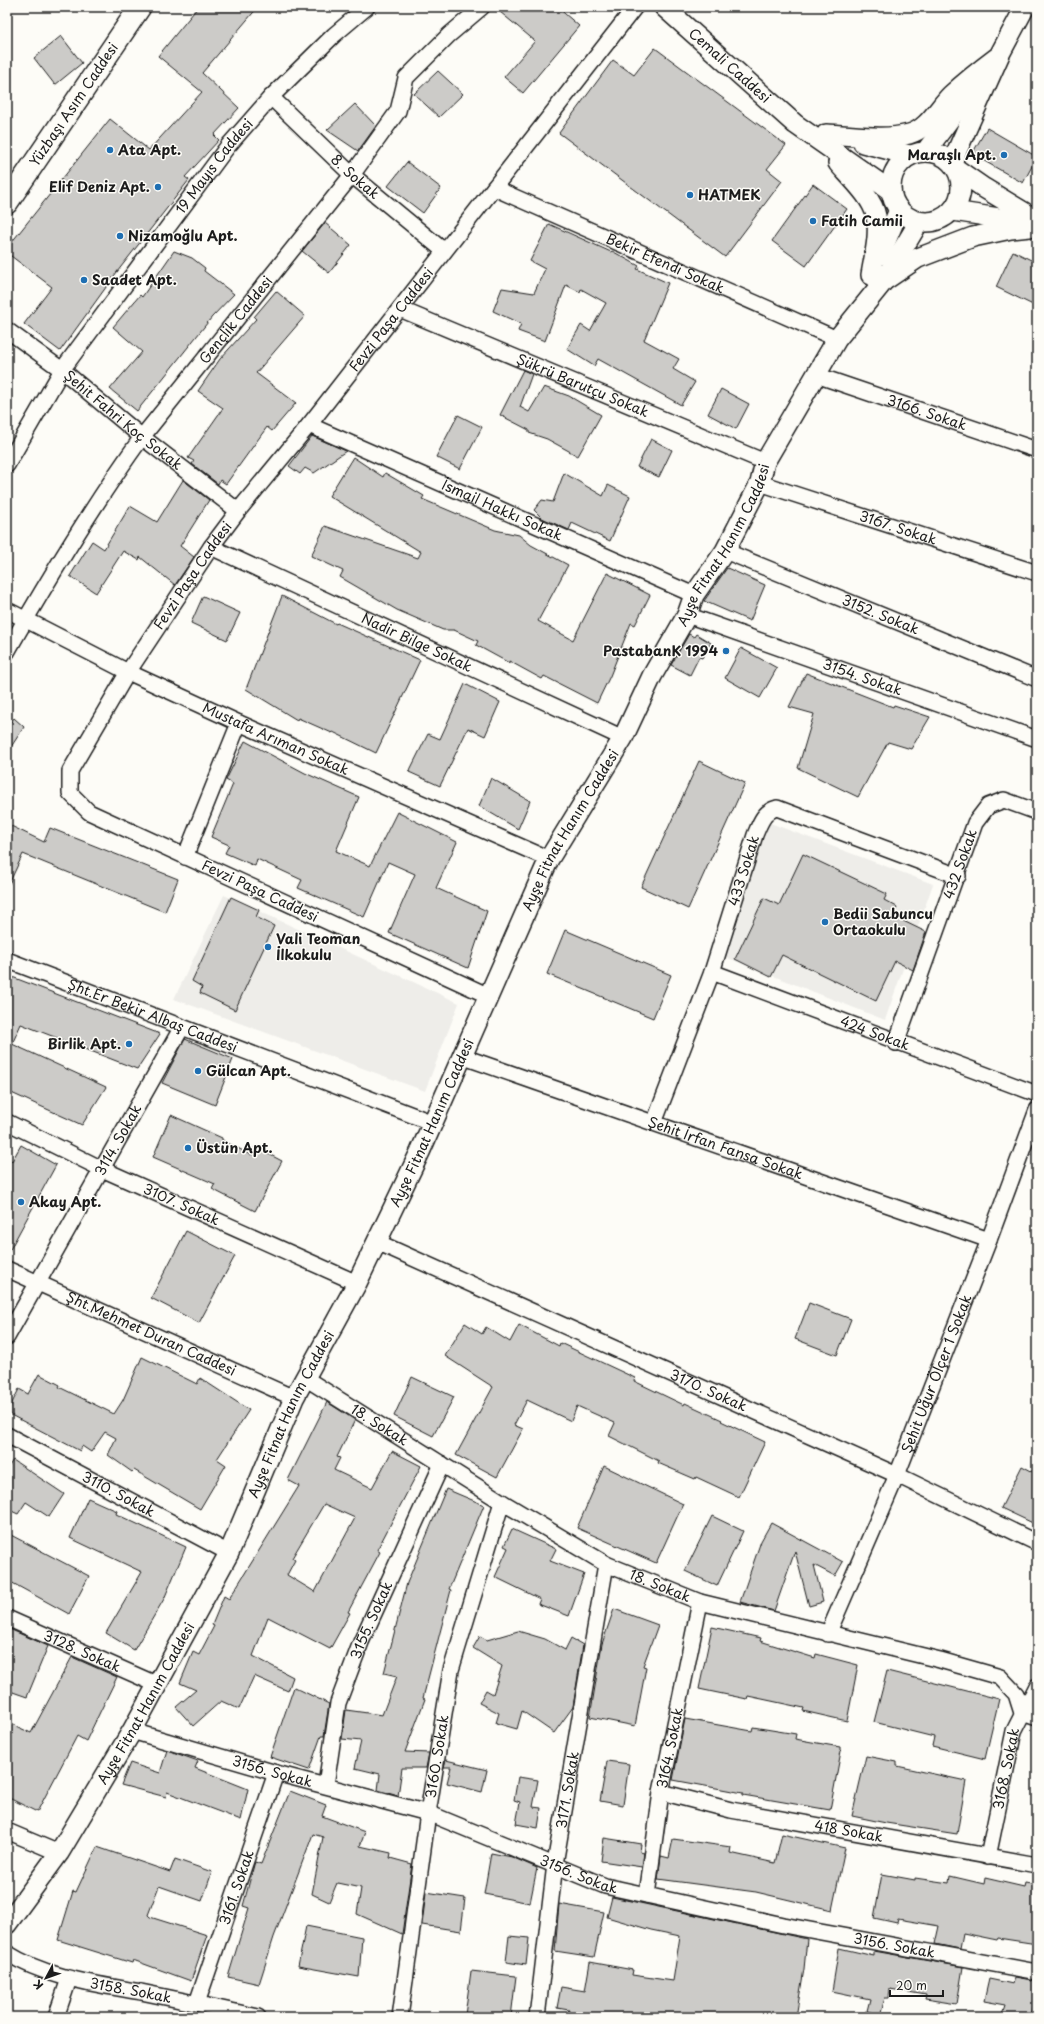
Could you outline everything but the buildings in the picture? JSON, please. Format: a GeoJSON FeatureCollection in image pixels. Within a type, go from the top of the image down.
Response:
{"type":"FeatureCollection","features":[{"type":"Feature","properties":{"kind":"main road","name":"Yüzbaşı Asım Caddesi"},"geometry":{"type":"LineString","coordinates":[[7,203],[140,7]]}},
{"type":"Feature","properties":{"kind":"street","name":"19 Mayıs Caddesi"},"geometry":{"type":"LineString","coordinates":[[7,466],[62,370],[228,146],[271,97],[334,34],[367,7]]}},
{"type":"Feature","properties":{"kind":"street","name":"Gençlik Caddesi"},"geometry":{"type":"LineString","coordinates":[[7,652],[48,578],[106,487],[142,437],[352,175],[398,111],[406,78],[449,35],[482,7]]}},
{"type":"Feature","properties":{"kind":"street","name":"Fevzi Paşa Caddesi"},"geometry":{"type":"LineString","coordinates":[[489,996],[89,812],[70,793],[70,771],[128,672],[211,547],[238,511],[309,425],[635,7]]}},
{"type":"Feature","properties":{"kind":"street","name":"Cemali Caddesi"},"geometry":{"type":"LineString","coordinates":[[664,7],[795,124],[821,136],[891,191]]}},
{"type":"Feature","properties":{"kind":"street"},"geometry":{"type":"LineString","coordinates":[[998,55],[918,153],[901,162],[895,170],[891,191],[899,210],[912,219],[920,222],[932,222],[943,218],[953,211],[959,202],[962,191],[961,180],[955,166],[998,55],[1025,7]]}},
{"type":"Feature","properties":{"kind":"street"},"geometry":{"type":"LineString","coordinates":[[821,136],[890,137],[910,134],[928,123],[949,97],[968,79],[998,55]]}},
{"type":"Feature","properties":{"kind":"street","name":"8. Sokak"},"geometry":{"type":"LineString","coordinates":[[271,97],[352,175],[444,252]]}},
{"type":"Feature","properties":{"kind":"street","name":"Cemali Caddesi"},"geometry":{"type":"LineString","coordinates":[[821,136],[918,153]]}},
{"type":"Feature","properties":{"kind":"street"},"geometry":{"type":"LineString","coordinates":[[821,136],[867,198],[876,215],[877,278],[918,258],[966,240],[1035,225]]}},
{"type":"Feature","properties":{"kind":"street"},"geometry":{"type":"LineString","coordinates":[[918,153],[944,156],[984,188],[1035,225]]}},
{"type":"Feature","properties":{"kind":"street","name":"Bekir Efendi Sokak"},"geometry":{"type":"LineString","coordinates":[[494,188],[837,339]]}},
{"type":"Feature","properties":{"kind":"street","name":"Ayşe Fitnat Hanım Caddesi"},"geometry":{"type":"LineString","coordinates":[[877,278],[899,210]]}},
{"type":"Feature","properties":{"kind":"street"},"geometry":{"type":"LineString","coordinates":[[953,211],[1035,225]]}},
{"type":"Feature","properties":{"kind":"street","name":"Ayşe Fitnat Hanım Caddesi"},"geometry":{"type":"LineString","coordinates":[[7,1924],[59,1853],[132,1731],[229,1553],[294,1398],[357,1283],[377,1242],[433,1122],[549,859],[624,738],[652,676],[687,615],[694,596],[725,550],[760,483],[765,462],[837,339],[852,319],[877,278],[920,222]]}},
{"type":"Feature","properties":{"kind":"street","name":"Şükrü Barutçu Sokak"},"geometry":{"type":"LineString","coordinates":[[400,309],[765,462]]}},
{"type":"Feature","properties":{"kind":"street","name":"Şehit Fahri Koç Sokak"},"geometry":{"type":"LineString","coordinates":[[7,330],[62,370],[142,437],[238,511]]}},
{"type":"Feature","properties":{"kind":"street","name":"3166. Sokak"},"geometry":{"type":"LineString","coordinates":[[816,375],[1037,450]]}},
{"type":"Feature","properties":{"kind":"street","name":"İsmail Hakkı Sokak"},"geometry":{"type":"LineString","coordinates":[[309,425],[694,596]]}},
{"type":"Feature","properties":{"kind":"street","name":"3167. Sokak"},"geometry":{"type":"LineString","coordinates":[[760,483],[1037,573]]}},
{"type":"Feature","properties":{"kind":"street","name":"Nadir Bilge Sokak"},"geometry":{"type":"LineString","coordinates":[[211,547],[624,738]]}},
{"type":"Feature","properties":{"kind":"street","name":"3152. Sokak"},"geometry":{"type":"LineString","coordinates":[[725,550],[1037,679]]}},
{"type":"Feature","properties":{"kind":"street","name":"Mustafa Arıman Sokak"},"geometry":{"type":"LineString","coordinates":[[7,610],[128,672],[239,723],[549,859]]}},
{"type":"Feature","properties":{"kind":"street","name":"3154. Sokak"},"geometry":{"type":"LineString","coordinates":[[687,615],[1037,739]]}},
{"type":"Feature","properties":{"kind":"street"},"geometry":{"type":"LineString","coordinates":[[185,857],[239,723]]}},
{"type":"Feature","properties":{"kind":"street","name":"432 Sokak"},"geometry":{"type":"LineString","coordinates":[[896,1043],[958,876],[975,824],[988,806],[1004,800],[1037,812]]}},
{"type":"Feature","properties":{"kind":"street","name":"433 Sokak"},"geometry":{"type":"LineString","coordinates":[[654,1123],[712,972],[754,835],[763,817],[771,809],[778,808],[958,876]]}},
{"type":"Feature","properties":{"kind":"street","name":"Şht.Er Bekir Albaş Caddesi"},"geometry":{"type":"LineString","coordinates":[[7,960],[433,1122]]}},
{"type":"Feature","properties":{"kind":"street","name":"424 Sokak"},"geometry":{"type":"LineString","coordinates":[[712,972],[896,1043],[1037,1094]]}},
{"type":"Feature","properties":{"kind":"street","name":"3114. Sokak"},"geometry":{"type":"LineString","coordinates":[[7,1337],[182,1027]]}},
{"type":"Feature","properties":{"kind":"street","name":"Şehit İrfan Fansa Sokak"},"geometry":{"type":"LineString","coordinates":[[461,1056],[989,1240]]}},
{"type":"Feature","properties":{"kind":"street","name":"Şehit Uğur Ölçer 1 Sokak"},"geometry":{"type":"LineString","coordinates":[[828,1634],[897,1475],[989,1240],[1037,1110]]}},
{"type":"Feature","properties":{"kind":"street","name":"3107. Sokak"},"geometry":{"type":"LineString","coordinates":[[7,1122],[102,1169],[357,1283]]}},
{"type":"Feature","properties":{"kind":"street","name":"3170. Sokak"},"geometry":{"type":"LineString","coordinates":[[377,1242],[897,1475],[1037,1543]]}},
{"type":"Feature","properties":{"kind":"street","name":"Şht.Mehmet Duran Caddesi"},"geometry":{"type":"LineString","coordinates":[[7,1269],[294,1398]]}},
{"type":"Feature","properties":{"kind":"street","name":"18. Sokak"},"geometry":{"type":"LineString","coordinates":[[305,1378],[502,1502],[606,1564],[700,1602],[940,1660],[1000,1677],[1016,1694],[1022,1713]]}},
{"type":"Feature","properties":{"kind":"street","name":"3110. Sokak"},"geometry":{"type":"LineString","coordinates":[[7,1435],[229,1553]]}},
{"type":"Feature","properties":{"kind":"street","name":"3155. Sokak"},"geometry":{"type":"LineString","coordinates":[[326,1785],[338,1703],[361,1642],[442,1464]]}},
{"type":"Feature","properties":{"kind":"street","name":"3160. Sokak"},"geometry":{"type":"LineString","coordinates":[[400,2017],[428,1813],[452,1670],[502,1502]]}},
{"type":"Feature","properties":{"kind":"street","name":"3171. Sokak"},"geometry":{"type":"LineString","coordinates":[[537,2017],[555,1864],[606,1564]]}},
{"type":"Feature","properties":{"kind":"street","name":"3164. Sokak"},"geometry":{"type":"LineString","coordinates":[[647,1895],[661,1792],[700,1602]]}},
{"type":"Feature","properties":{"kind":"street","name":"3128. Sokak"},"geometry":{"type":"LineString","coordinates":[[7,1618],[158,1685]]}},
{"type":"Feature","properties":{"kind":"street","name":"3168. Sokak"},"geometry":{"type":"LineString","coordinates":[[988,1857],[1014,1731],[1037,1686]]}},
{"type":"Feature","properties":{"kind":"street"},"geometry":{"type":"LineString","coordinates":[[1022,1713],[1037,1718]]}},
{"type":"Feature","properties":{"kind":"street","name":"3156. Sokak"},"geometry":{"type":"LineString","coordinates":[[132,1731],[276,1773],[428,1813],[555,1864],[605,1886],[783,1925],[1037,1972]]}},
{"type":"Feature","properties":{"kind":"street","name":"3161. Sokak"},"geometry":{"type":"LineString","coordinates":[[197,2003],[276,1773]]}},
{"type":"Feature","properties":{"kind":"street","name":"418 Sokak"},"geometry":{"type":"LineString","coordinates":[[661,1792],[731,1810],[1037,1865]]}},
{"type":"Feature","properties":{"kind":"street"},"geometry":{"type":"LineString","coordinates":[[7,1831],[59,1853]]}},
{"type":"Feature","properties":{"kind":"street","name":"3158. Sokak"},"geometry":{"type":"LineString","coordinates":[[7,1953],[17,1960],[69,1979],[197,2003],[258,2017]]}},
{"type":"Feature","properties":{"kind":"street"},"geometry":{"type":"LineString","coordinates":[[56,2017],[69,1979]]}},
{"type":"Feature","properties":{"kind":"shaded area","name":"Bedii Sabuncu Ortaokulu"},"geometry":{"type":"Polygon","coordinates":[[[770,823],[933,884],[885,1020],[718,954],[770,823]]]}},
{"type":"Feature","properties":{"kind":"shaded area","name":"Vali Teoman İlkokulu"},"geometry":{"type":"Polygon","coordinates":[[[224,895],[459,1003],[425,1091],[174,999],[224,895]]]}},
{"type":"Feature","properties":{"kind":"place","name":"Ata Apt."},"geometry":{"type":"Point","coordinates":[110,150]}},
{"type":"Feature","properties":{"kind":"place","name":"Maraşlı Apt."},"geometry":{"type":"Point","coordinates":[1004,155]}},
{"type":"Feature","properties":{"kind":"place","name":"Elif Deniz Apt."},"geometry":{"type":"Point","coordinates":[158,187]}},
{"type":"Feature","properties":{"kind":"place","name":"HATMEK"},"geometry":{"type":"Point","coordinates":[690,195]}},
{"type":"Feature","properties":{"kind":"place","name":"Fatih Camii"},"geometry":{"type":"Point","coordinates":[813,221]}},
{"type":"Feature","properties":{"kind":"place","name":"Nizamoğlu Apt."},"geometry":{"type":"Point","coordinates":[120,236]}},
{"type":"Feature","properties":{"kind":"place","name":"Saadet Apt."},"geometry":{"type":"Point","coordinates":[84,280]}},
{"type":"Feature","properties":{"kind":"place","name":"PastabanK 1994"},"geometry":{"type":"Point","coordinates":[726,651]}},
{"type":"Feature","properties":{"kind":"place","name":"Bedii Sabuncu Ortaokulu"},"geometry":{"type":"Point","coordinates":[825,922]}},
{"type":"Feature","properties":{"kind":"place","name":"Vali Teoman İlkokulu"},"geometry":{"type":"Point","coordinates":[268,947]}},
{"type":"Feature","properties":{"kind":"place","name":"Birlik Apt."},"geometry":{"type":"Point","coordinates":[129,1044]}},
{"type":"Feature","properties":{"kind":"place","name":"Gülcan Apt."},"geometry":{"type":"Point","coordinates":[198,1071]}},
{"type":"Feature","properties":{"kind":"place","name":"Üstün Apt."},"geometry":{"type":"Point","coordinates":[188,1148]}},
{"type":"Feature","properties":{"kind":"place","name":"Akay Apt."},"geometry":{"type":"Point","coordinates":[21,1202]}}]}
